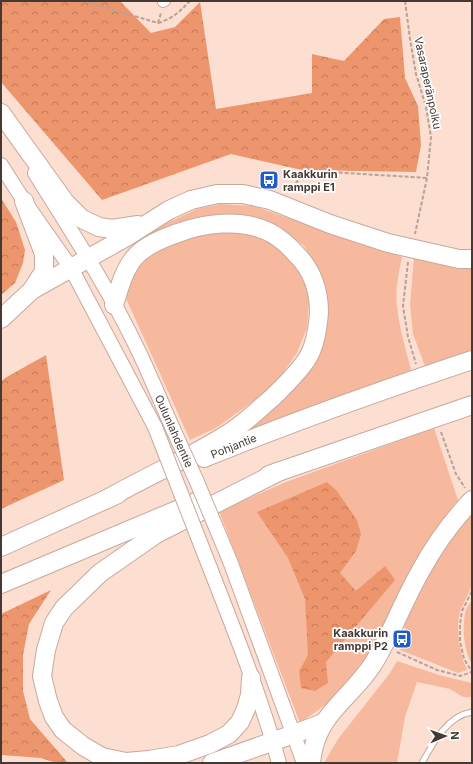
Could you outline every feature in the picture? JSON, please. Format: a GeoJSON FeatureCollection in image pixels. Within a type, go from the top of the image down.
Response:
{"type":"FeatureCollection","features":[{"type":"Feature","properties":{"kind":"highway"},"geometry":{"type":"LineString","coordinates":[[1,114],[65,202],[82,219],[99,227],[112,229],[145,224]]}},
{"type":"Feature","properties":{"kind":"highway"},"geometry":{"type":"LineString","coordinates":[[1,319],[32,290],[128,236],[169,210],[191,200],[217,194],[243,194],[270,200],[330,224],[388,243],[459,259],[472,259]]}},
{"type":"Feature","properties":{"kind":"highway"},"geometry":{"type":"LineString","coordinates":[[24,202],[44,254],[44,271],[32,290]]}},
{"type":"Feature","properties":{"kind":"highway"},"geometry":{"type":"LineString","coordinates":[[107,499],[138,481],[203,449],[230,432],[259,410],[280,390],[308,358],[314,343],[318,320],[319,300],[314,281],[306,264],[291,248],[269,232],[248,226],[230,224],[209,225],[189,229],[155,241],[134,258],[123,277],[114,305]]}},
{"type":"Feature","properties":{"kind":"highway","name":"Pohjantie"},"geometry":{"type":"LineString","coordinates":[[1,547],[107,499],[256,437],[390,387],[472,360]]}},
{"type":"Feature","properties":{"kind":"highway"},"geometry":{"type":"LineString","coordinates":[[1,584],[233,486],[472,404]]}},
{"type":"Feature","properties":{"kind":"highway"},"geometry":{"type":"LineString","coordinates":[[251,678],[250,695],[246,708],[240,722],[229,734],[210,744],[179,755],[126,762],[102,757],[83,746],[63,730],[54,717],[48,701],[42,676],[46,650],[54,623],[64,608],[100,573],[156,534],[280,471]]}},
{"type":"Feature","properties":{"kind":"highway"},"geometry":{"type":"LineString","coordinates":[[311,763],[316,738],[323,723],[362,680],[373,664],[419,572],[436,544],[454,521],[470,496]]}},
{"type":"Feature","properties":{"kind":"highway"},"geometry":{"type":"LineString","coordinates":[[212,763],[323,723]]}},
{"type":"Feature","properties":{"kind":"main road","name":"Oulunlahdentie"},"geometry":{"type":"LineString","coordinates":[[1,120],[88,258],[138,350],[198,482],[230,561],[304,763]]}},
{"type":"Feature","properties":{"kind":"main road","name":"Oulunlahdentie"},"geometry":{"type":"LineString","coordinates":[[1,166],[24,202],[72,268],[155,427],[251,678],[279,763]]}},
{"type":"Feature","properties":{"kind":"lane"},"geometry":{"type":"LineString","coordinates":[[422,763],[448,724],[467,713],[472,712]]}},
{"type":"Feature","properties":{"kind":"path"},"geometry":{"type":"LineString","coordinates":[[83,1],[158,23],[170,20],[190,1]]}},
{"type":"Feature","properties":{"kind":"path"},"geometry":{"type":"LineString","coordinates":[[158,23],[164,1]]}},
{"type":"Feature","properties":{"kind":"path","name":"Vasaraperänpolku"},"geometry":{"type":"LineString","coordinates":[[405,1],[416,74],[426,107],[431,137],[427,178],[414,240]]}},
{"type":"Feature","properties":{"kind":"path"},"geometry":{"type":"LineString","coordinates":[[293,189],[300,177],[306,172],[314,171],[427,178]]}},
{"type":"Feature","properties":{"kind":"path"},"geometry":{"type":"LineString","coordinates":[[409,259],[402,306],[408,337],[417,366]]}},
{"type":"Feature","properties":{"kind":"path"},"geometry":{"type":"LineString","coordinates":[[440,429],[456,474],[470,496]]}},
{"type":"Feature","properties":{"kind":"path"},"geometry":{"type":"LineString","coordinates":[[396,651],[437,670],[460,676],[472,672],[464,659],[460,641],[460,624],[462,611],[472,591]]}},
{"type":"Feature","properties":{"kind":"shaded area"},"geometry":{"type":"Polygon","coordinates":[[[220,204],[253,206],[402,257],[397,287],[397,306],[401,330],[411,370],[228,440],[306,370],[319,272],[304,246],[279,226],[249,216],[198,217],[107,255],[128,241],[197,209],[220,204]]]}},
{"type":"Feature","properties":{"kind":"shaded area"},"geometry":{"type":"Polygon","coordinates":[[[234,231],[270,240],[289,256],[303,275],[309,299],[307,328],[297,353],[273,387],[216,428],[190,440],[123,292],[135,266],[154,250],[189,234],[234,231]]]}},
{"type":"Feature","properties":{"kind":"shaded area"},"geometry":{"type":"Polygon","coordinates":[[[414,257],[472,266],[472,351],[425,366],[413,334],[410,305],[414,257]]]}},
{"type":"Feature","properties":{"kind":"shaded area"},"geometry":{"type":"Polygon","coordinates":[[[434,428],[458,500],[429,539],[366,660],[334,699],[300,723],[219,511],[286,482],[434,428]]]}},
{"type":"Feature","properties":{"kind":"shaded area"},"geometry":{"type":"Polygon","coordinates":[[[472,511],[472,586],[460,611],[458,624],[459,642],[467,670],[458,673],[400,650],[409,632],[404,627],[412,601],[443,546],[472,511]]]}},
{"type":"Feature","properties":{"kind":"shaded area"},"geometry":{"type":"Polygon","coordinates":[[[472,599],[472,665],[465,646],[464,620],[467,607],[472,599]]]}},
{"type":"Feature","properties":{"kind":"shaded area"},"geometry":{"type":"Polygon","coordinates":[[[397,661],[439,675],[472,683],[472,697],[463,697],[450,689],[417,682],[405,717],[397,763],[324,763],[338,739],[390,673],[397,661]]]}},
{"type":"Feature","properties":{"kind":"green space"},"geometry":{"type":"Polygon","coordinates":[[[1,1],[120,1],[151,33],[175,27],[200,2],[216,109],[312,93],[312,54],[344,61],[384,19],[400,17],[405,78],[418,106],[421,145],[416,172],[302,170],[231,154],[102,200],[1,82],[1,1]]]}},
{"type":"Feature","properties":{"kind":"green space"},"geometry":{"type":"Polygon","coordinates":[[[1,198],[16,222],[25,250],[23,263],[15,283],[1,295],[1,198]]]}},
{"type":"Feature","properties":{"kind":"green space"},"geometry":{"type":"Polygon","coordinates":[[[46,355],[64,480],[1,509],[1,382],[5,378],[46,355]]]}},
{"type":"Feature","properties":{"kind":"green space"},"geometry":{"type":"Polygon","coordinates":[[[327,482],[337,491],[357,520],[361,534],[356,551],[340,573],[356,591],[385,566],[395,580],[326,662],[328,683],[315,691],[301,688],[299,671],[308,655],[305,599],[288,558],[257,512],[327,482]]]}},
{"type":"Feature","properties":{"kind":"green space"},"geometry":{"type":"Polygon","coordinates":[[[51,590],[29,624],[23,655],[23,691],[30,719],[68,763],[56,763],[41,758],[1,755],[1,614],[51,590]]]}},
{"type":"Feature","properties":{"kind":"place","name":"Kaakkurin ramppi E1"},"geometry":{"type":"Point","coordinates":[269,180]}},
{"type":"Feature","properties":{"kind":"place","name":"Kaakkurin ramppi P2"},"geometry":{"type":"Point","coordinates":[402,639]}}]}
